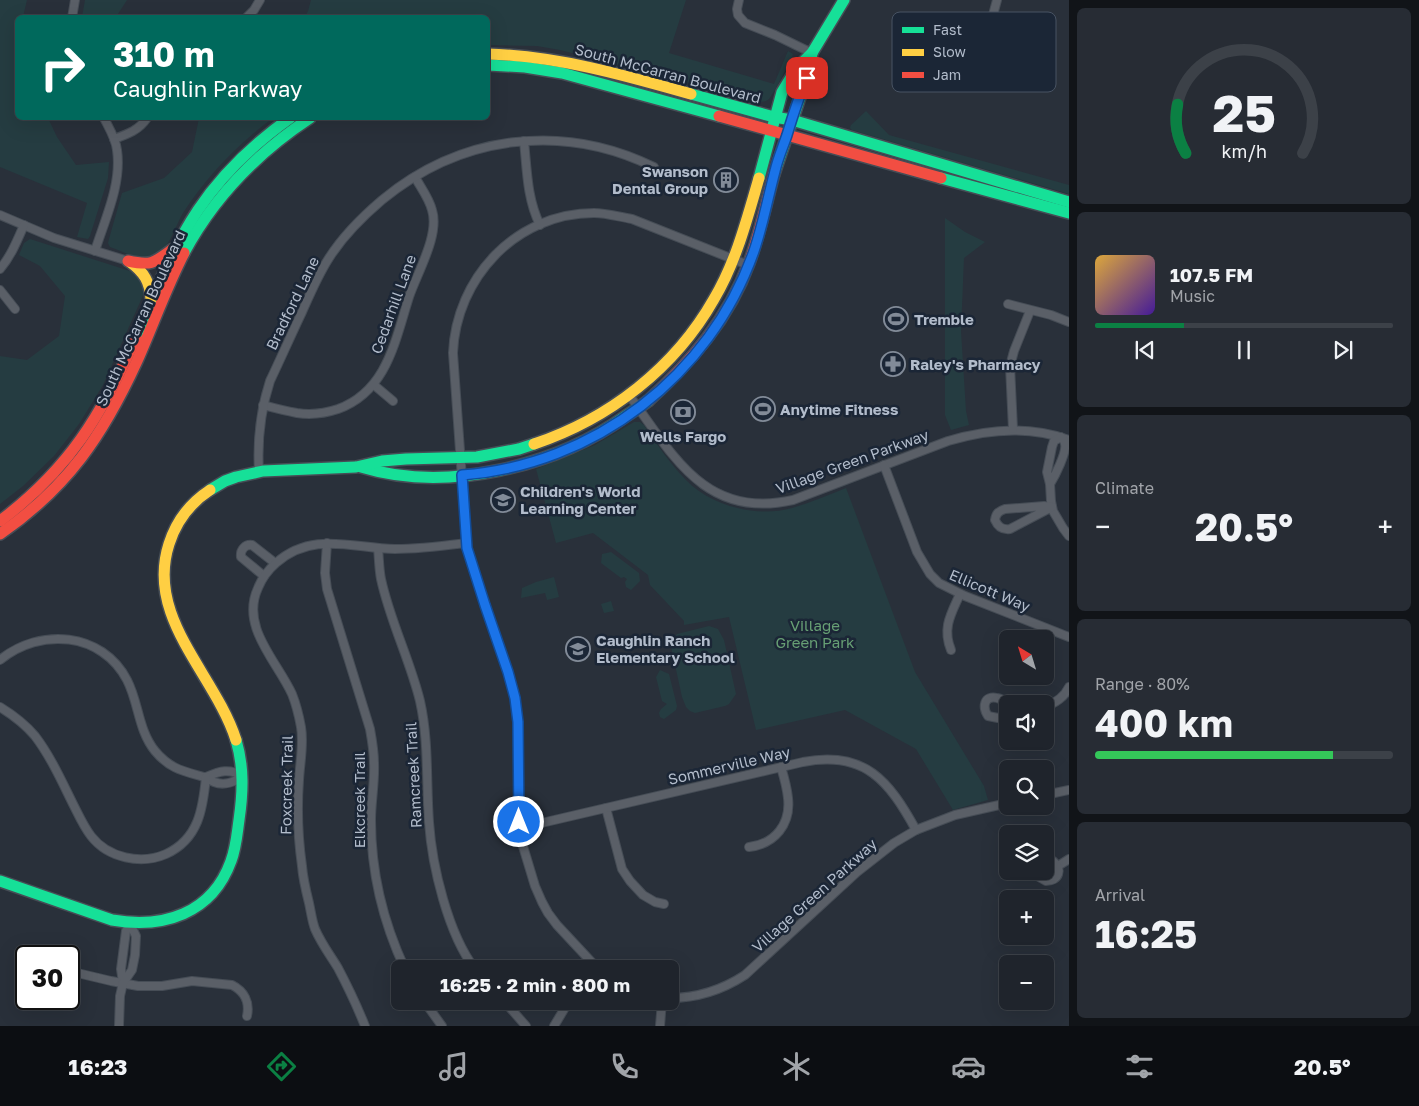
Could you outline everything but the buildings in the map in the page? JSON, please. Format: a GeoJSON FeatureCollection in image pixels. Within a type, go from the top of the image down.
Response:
{"type":"FeatureCollection","features":[{"type":"Feature","properties":{"kind":"main road"},"geometry":{"type":"LineString","coordinates":[[0,881],[112,920],[130,924],[154,923],[177,917],[207,899],[228,868],[236,846],[242,794],[242,762],[229,720],[171,615],[165,591],[164,565],[169,546],[179,522],[202,496],[220,484],[242,475],[259,472],[361,467],[381,461],[460,459],[487,456],[543,442],[568,432],[630,395],[663,366],[691,334],[713,302],[743,232],[782,92],[796,69],[812,52],[844,0]]}},
{"type":"Feature","properties":{"kind":"main road"},"geometry":{"type":"LineString","coordinates":[[361,467],[388,474],[423,476],[462,475],[507,469],[556,454],[594,437],[628,416],[670,382],[700,349],[736,293],[762,225],[776,168],[810,68],[812,52]]}},
{"type":"Feature","properties":{"kind":"main road","name":"South McCarran Boulevard"},"geometry":{"type":"LineString","coordinates":[[490,54],[525,55],[553,59],[632,77],[774,117],[792,120],[1069,202]]}},
{"type":"Feature","properties":{"kind":"main road","name":"South McCarran Boulevard"},"geometry":{"type":"LineString","coordinates":[[490,65],[511,65],[562,73],[1069,213]]}},
{"type":"Feature","properties":{"kind":"main road","name":"South McCarran Boulevard"},"geometry":{"type":"LineString","coordinates":[[0,522],[46,483],[95,420],[109,396],[176,247],[204,200],[242,157],[287,120]]}},
{"type":"Feature","properties":{"kind":"main road","name":"South McCarran Boulevard"},"geometry":{"type":"LineString","coordinates":[[0,534],[47,496],[79,462],[92,444],[120,398],[177,270],[199,227],[211,210],[226,191],[263,152],[284,134],[307,120]]}},
{"type":"Feature","properties":{"kind":"main road"},"geometry":{"type":"LineString","coordinates":[[128,261],[141,264],[155,263],[176,247]]}},
{"type":"Feature","properties":{"kind":"main road"},"geometry":{"type":"LineString","coordinates":[[128,261],[141,270],[145,276],[150,288],[151,302]]}},
{"type":"Feature","properties":{"kind":"street"},"geometry":{"type":"LineString","coordinates":[[73,15],[76,0]]}},
{"type":"Feature","properties":{"kind":"street"},"geometry":{"type":"LineString","coordinates":[[249,15],[260,0]]}},
{"type":"Feature","properties":{"kind":"street"},"geometry":{"type":"LineString","coordinates":[[738,0],[738,14],[745,24],[812,52]]}},
{"type":"Feature","properties":{"kind":"street"},"geometry":{"type":"LineString","coordinates":[[95,251],[116,180],[118,151],[105,120]]}},
{"type":"Feature","properties":{"kind":"street"},"geometry":{"type":"LineString","coordinates":[[114,139],[141,127],[146,120]]}},
{"type":"Feature","properties":{"kind":"street"},"geometry":{"type":"LineString","coordinates":[[524,141],[529,196],[540,225]]}},
{"type":"Feature","properties":{"kind":"street","name":"Bradford Lane"},"geometry":{"type":"LineString","coordinates":[[259,472],[259,428],[268,387],[311,291],[328,259],[339,244],[362,217],[396,189],[436,165],[472,150],[524,141],[559,141],[597,146],[654,167]]}},
{"type":"Feature","properties":{"kind":"street","name":"Cedarhill Lane"},"geometry":{"type":"LineString","coordinates":[[263,405],[298,413],[332,411],[354,402],[364,395],[380,376],[395,345],[414,283],[434,232],[435,220],[429,201],[414,177]]}},
{"type":"Feature","properties":{"kind":"street"},"geometry":{"type":"LineString","coordinates":[[590,960],[558,925],[542,902],[528,864],[520,828],[518,722],[515,698],[469,558],[466,543],[453,353],[455,329],[470,289],[478,274],[489,261],[514,239],[540,225],[578,214],[614,215],[646,224],[748,265]]}},
{"type":"Feature","properties":{"kind":"street"},"geometry":{"type":"LineString","coordinates":[[0,215],[54,238],[128,261]]}},
{"type":"Feature","properties":{"kind":"street"},"geometry":{"type":"LineString","coordinates":[[0,269],[8,260],[24,226]]}},
{"type":"Feature","properties":{"kind":"street"},"geometry":{"type":"LineString","coordinates":[[0,290],[16,309]]}},
{"type":"Feature","properties":{"kind":"street"},"geometry":{"type":"LineString","coordinates":[[1008,304],[1051,315],[1069,322]]}},
{"type":"Feature","properties":{"kind":"street"},"geometry":{"type":"LineString","coordinates":[[1013,429],[1010,366],[1030,310]]}},
{"type":"Feature","properties":{"kind":"street"},"geometry":{"type":"LineString","coordinates":[[374,384],[393,401]]}},
{"type":"Feature","properties":{"kind":"street","name":"Village Green Parkway"},"geometry":{"type":"LineString","coordinates":[[630,395],[678,461],[690,474],[702,485],[717,494],[747,503],[779,503],[813,493],[971,434],[1013,429],[1065,438]]}},
{"type":"Feature","properties":{"kind":"street"},"geometry":{"type":"LineString","coordinates":[[1050,484],[1055,477],[1065,449],[1065,438],[1054,441],[1047,472],[1052,507],[1057,520],[1069,536]]}},
{"type":"Feature","properties":{"kind":"street","name":"Ellicott Way"},"geometry":{"type":"LineString","coordinates":[[884,465],[922,564],[939,583],[960,594],[1069,637]]}},
{"type":"Feature","properties":{"kind":"street"},"geometry":{"type":"LineString","coordinates":[[1052,507],[1010,529],[1000,528],[995,520],[996,515],[1005,509],[1052,507]]}},
{"type":"Feature","properties":{"kind":"street","name":"Foxcreek Trail"},"geometry":{"type":"LineString","coordinates":[[365,1026],[352,996],[312,920],[302,868],[299,835],[298,796],[302,749],[301,728],[292,694],[263,644],[254,620],[254,601],[264,576],[275,564],[296,550],[316,544],[416,549],[466,543]]}},
{"type":"Feature","properties":{"kind":"street","name":"Elkcreek Trail"},"geometry":{"type":"LineString","coordinates":[[327,544],[326,573],[329,598],[366,715],[372,740],[374,768],[372,838],[378,888],[388,928],[401,960]]}},
{"type":"Feature","properties":{"kind":"street"},"geometry":{"type":"LineString","coordinates":[[264,576],[241,557],[240,554],[244,548],[252,545],[275,564]]}},
{"type":"Feature","properties":{"kind":"street","name":"Ramcreek Trail"},"geometry":{"type":"LineString","coordinates":[[378,548],[383,588],[417,689],[423,714],[427,740],[431,847],[438,880],[456,935],[469,960]]}},
{"type":"Feature","properties":{"kind":"street"},"geometry":{"type":"LineString","coordinates":[[951,650],[948,642],[947,628],[960,594]]}},
{"type":"Feature","properties":{"kind":"street"},"geometry":{"type":"LineString","coordinates":[[0,660],[18,647],[43,639],[70,639],[82,642],[104,654],[127,679],[148,741],[164,759],[174,766],[215,782],[231,783],[243,776]]}},
{"type":"Feature","properties":{"kind":"street"},"geometry":{"type":"LineString","coordinates":[[1054,702],[1062,698],[1069,687]]}},
{"type":"Feature","properties":{"kind":"street"},"geometry":{"type":"LineString","coordinates":[[999,698],[992,697],[987,699],[984,707],[988,716],[999,718]]}},
{"type":"Feature","properties":{"kind":"street"},"geometry":{"type":"LineString","coordinates":[[0,707],[21,722],[35,737],[57,772],[92,838],[100,846],[121,856],[144,860],[155,858],[168,853],[188,838],[194,829],[201,811],[206,777]]}},
{"type":"Feature","properties":{"kind":"street","name":"Sommerville Way"},"geometry":{"type":"LineString","coordinates":[[520,828],[781,767],[829,759],[854,764],[867,769],[880,778],[889,787],[916,830]]}},
{"type":"Feature","properties":{"kind":"street"},"geometry":{"type":"LineString","coordinates":[[749,847],[759,846],[771,839],[783,826],[789,800],[781,767]]}},
{"type":"Feature","properties":{"kind":"street"},"geometry":{"type":"LineString","coordinates":[[1054,793],[1069,790]]}},
{"type":"Feature","properties":{"kind":"street","name":"Village Green Parkway"},"geometry":{"type":"LineString","coordinates":[[679,998],[706,994],[739,979],[870,861],[894,843],[916,830],[955,815],[999,805]]}},
{"type":"Feature","properties":{"kind":"street"},"geometry":{"type":"LineString","coordinates":[[606,808],[622,870],[643,895],[655,902],[664,904]]}},
{"type":"Feature","properties":{"kind":"street"},"geometry":{"type":"LineString","coordinates":[[1058,866],[1069,859]]}},
{"type":"Feature","properties":{"kind":"street"},"geometry":{"type":"LineString","coordinates":[[1054,862],[1059,870],[1054,880]]}},
{"type":"Feature","properties":{"kind":"street"},"geometry":{"type":"LineString","coordinates":[[119,1026],[119,1006],[123,984],[121,969],[126,932],[130,924]]}},
{"type":"Feature","properties":{"kind":"street"},"geometry":{"type":"LineString","coordinates":[[123,984],[131,974],[135,955],[136,936],[130,924]]}},
{"type":"Feature","properties":{"kind":"street"},"geometry":{"type":"LineString","coordinates":[[80,974],[138,986],[162,986],[192,981],[232,985],[237,988],[248,1003],[247,1016]]}},
{"type":"Feature","properties":{"kind":"street"},"geometry":{"type":"LineString","coordinates":[[430,1010],[442,1026]]}},
{"type":"Feature","properties":{"kind":"street"},"geometry":{"type":"LineString","coordinates":[[512,1010],[526,1026]]}},
{"type":"Feature","properties":{"kind":"street"},"geometry":{"type":"LineString","coordinates":[[554,1026],[564,1010]]}},
{"type":"Feature","properties":{"kind":"street"},"geometry":{"type":"LineString","coordinates":[[660,1026],[661,1010]]}},
{"type":"Feature","properties":{"kind":"green space"},"geometry":{"type":"Polygon","coordinates":[[[0,0],[27,0],[23,15],[15,15],[15,120],[49,120],[57,137],[76,165],[109,162],[108,178],[88,239],[77,237],[87,203],[0,167],[0,0]]]}},
{"type":"Feature","properties":{"kind":"green space"},"geometry":{"type":"Polygon","coordinates":[[[85,0],[127,0],[117,15],[82,15],[85,0]]]}},
{"type":"Feature","properties":{"kind":"green space"},"geometry":{"type":"Polygon","coordinates":[[[311,0],[686,0],[669,53],[774,84],[788,51],[793,54],[769,99],[758,102],[560,50],[537,46],[490,45],[490,15],[306,15],[311,0]]]}},
{"type":"Feature","properties":{"kind":"green space"},"geometry":{"type":"Polygon","coordinates":[[[866,111],[889,135],[1069,185],[1069,194],[852,130],[850,128],[851,125],[866,111]]]}},
{"type":"Feature","properties":{"kind":"green space"},"geometry":{"type":"Polygon","coordinates":[[[199,120],[271,120],[235,150],[202,186],[183,213],[167,245],[158,256],[143,259],[110,247],[108,243],[122,193],[164,178],[192,152],[199,120]]]}},
{"type":"Feature","properties":{"kind":"green space"},"geometry":{"type":"Polygon","coordinates":[[[945,218],[965,232],[985,242],[964,258],[961,331],[966,411],[969,425],[951,430],[945,415],[945,218]]]}},
{"type":"Feature","properties":{"kind":"green space"},"geometry":{"type":"Polygon","coordinates":[[[30,239],[133,272],[140,276],[145,291],[103,385],[79,424],[54,456],[23,486],[0,504],[0,356],[27,360],[59,336],[65,296],[40,266],[19,255],[24,243],[30,239]]]}},
{"type":"Feature","properties":{"kind":"green space","name":"Village Green Park"},"geometry":{"type":"Polygon","coordinates":[[[634,422],[640,422],[644,425],[664,454],[696,489],[708,497],[735,508],[764,512],[778,511],[806,504],[846,488],[915,672],[984,786],[988,800],[953,810],[916,749],[845,710],[756,730],[729,617],[684,625],[684,621],[650,585],[648,575],[593,533],[556,543],[536,469],[595,445],[634,422]]]}},
{"type":"Feature","properties":{"kind":"green space"},"geometry":{"type":"Polygon","coordinates":[[[611,552],[639,573],[640,581],[631,590],[626,587],[625,582],[627,579],[621,578],[601,563],[602,554],[611,552]]]}},
{"type":"Feature","properties":{"kind":"green space"},"geometry":{"type":"Polygon","coordinates":[[[554,577],[559,597],[547,600],[545,593],[521,598],[522,588],[554,577]]]}},
{"type":"Feature","properties":{"kind":"green space"},"geometry":{"type":"Polygon","coordinates":[[[611,601],[614,611],[604,613],[601,604],[611,601]]]}},
{"type":"Feature","properties":{"kind":"green space"},"geometry":{"type":"Polygon","coordinates":[[[709,626],[718,629],[724,640],[736,694],[729,704],[725,706],[695,713],[686,707],[682,697],[670,642],[677,634],[709,626]]]}},
{"type":"Feature","properties":{"kind":"green space"},"geometry":{"type":"Polygon","coordinates":[[[660,670],[669,674],[677,706],[676,710],[664,719],[660,717],[659,713],[667,704],[662,701],[656,677],[660,670]]]}},
{"type":"Feature","properties":{"kind":"traffic: fast"},"geometry":{"type":"LineString","coordinates":[[759,178],[782,92],[796,69],[812,53],[844,0]]}},
{"type":"Feature","properties":{"kind":"traffic: fast"},"geometry":{"type":"LineString","coordinates":[[774,174],[810,68],[812,53]]}},
{"type":"Feature","properties":{"kind":"traffic: fast"},"geometry":{"type":"LineString","coordinates":[[490,65],[525,67],[562,73],[719,116]]}},
{"type":"Feature","properties":{"kind":"traffic: fast"},"geometry":{"type":"LineString","coordinates":[[691,94],[774,117],[792,120],[1069,202]]}},
{"type":"Feature","properties":{"kind":"traffic: fast"},"geometry":{"type":"LineString","coordinates":[[136,337],[172,256],[198,210],[229,171],[264,138],[287,120]]}},
{"type":"Feature","properties":{"kind":"traffic: fast"},"geometry":{"type":"LineString","coordinates":[[184,253],[209,213],[238,178],[272,146],[307,120]]}},
{"type":"Feature","properties":{"kind":"traffic: fast"},"geometry":{"type":"LineString","coordinates":[[941,178],[1069,213]]}},
{"type":"Feature","properties":{"kind":"traffic: fast"},"geometry":{"type":"LineString","coordinates":[[361,467],[394,474],[428,477],[463,476],[499,470],[567,449],[598,434],[648,401]]}},
{"type":"Feature","properties":{"kind":"traffic: fast"},"geometry":{"type":"LineString","coordinates":[[210,490],[236,477],[263,471],[356,467],[382,461],[406,459],[477,457],[519,449],[534,444]]}},
{"type":"Feature","properties":{"kind":"traffic: fast"},"geometry":{"type":"LineString","coordinates":[[0,881],[112,920],[149,922],[184,914],[212,894],[223,879],[234,851],[242,790],[242,770],[236,740]]}},
{"type":"Feature","properties":{"kind":"traffic: slow"},"geometry":{"type":"LineString","coordinates":[[490,54],[540,58],[591,68],[691,94]]}},
{"type":"Feature","properties":{"kind":"traffic: slow"},"geometry":{"type":"LineString","coordinates":[[534,444],[562,433],[614,405],[660,369],[680,347],[698,324],[722,285],[740,240],[759,178]]}},
{"type":"Feature","properties":{"kind":"traffic: slow"},"geometry":{"type":"LineString","coordinates":[[130,262],[145,278],[151,299]]}},
{"type":"Feature","properties":{"kind":"traffic: slow"},"geometry":{"type":"LineString","coordinates":[[210,490],[190,507],[172,536],[164,571],[166,597],[174,621],[226,716],[236,740]]}},
{"type":"Feature","properties":{"kind":"traffic: jam"},"geometry":{"type":"LineString","coordinates":[[719,116],[941,178]]}},
{"type":"Feature","properties":{"kind":"traffic: jam"},"geometry":{"type":"LineString","coordinates":[[648,401],[694,355],[720,321],[731,302],[741,283],[753,252],[774,174]]}},
{"type":"Feature","properties":{"kind":"traffic: jam"},"geometry":{"type":"LineString","coordinates":[[128,261],[152,262],[173,249]]}},
{"type":"Feature","properties":{"kind":"traffic: jam"},"geometry":{"type":"LineString","coordinates":[[0,534],[45,498],[81,458],[97,436],[111,413],[137,361],[184,253]]}},
{"type":"Feature","properties":{"kind":"traffic: jam"},"geometry":{"type":"LineString","coordinates":[[0,521],[46,481],[81,439],[110,391],[136,337]]}},
{"type":"Feature","properties":{"kind":"place","name":"Swanson Dental Group"},"geometry":{"type":"Point","coordinates":[726,180]}},
{"type":"Feature","properties":{"kind":"place","name":"Tremble"},"geometry":{"type":"Point","coordinates":[896,319]}},
{"type":"Feature","properties":{"kind":"place","name":"Raley's Pharmacy"},"geometry":{"type":"Point","coordinates":[893,364]}},
{"type":"Feature","properties":{"kind":"place","name":"Anytime Fitness"},"geometry":{"type":"Point","coordinates":[763,409]}},
{"type":"Feature","properties":{"kind":"place","name":"Wells Fargo"},"geometry":{"type":"Point","coordinates":[683,412]}},
{"type":"Feature","properties":{"kind":"place","name":"Children's World Learning Center"},"geometry":{"type":"Point","coordinates":[503,500]}},
{"type":"Feature","properties":{"kind":"place","name":"Caughlin Ranch Elementary School"},"geometry":{"type":"Point","coordinates":[578,649]}},
{"type":"Feature","properties":{"kind":"route"},"geometry":{"type":"LineString","coordinates":[[519,822],[517,710],[508,672],[469,558],[462,475],[507,469],[574,447],[594,437],[650,401],[684,368],[714,330],[736,293],[744,275],[754,251],[776,168],[807,78]]}}]}
